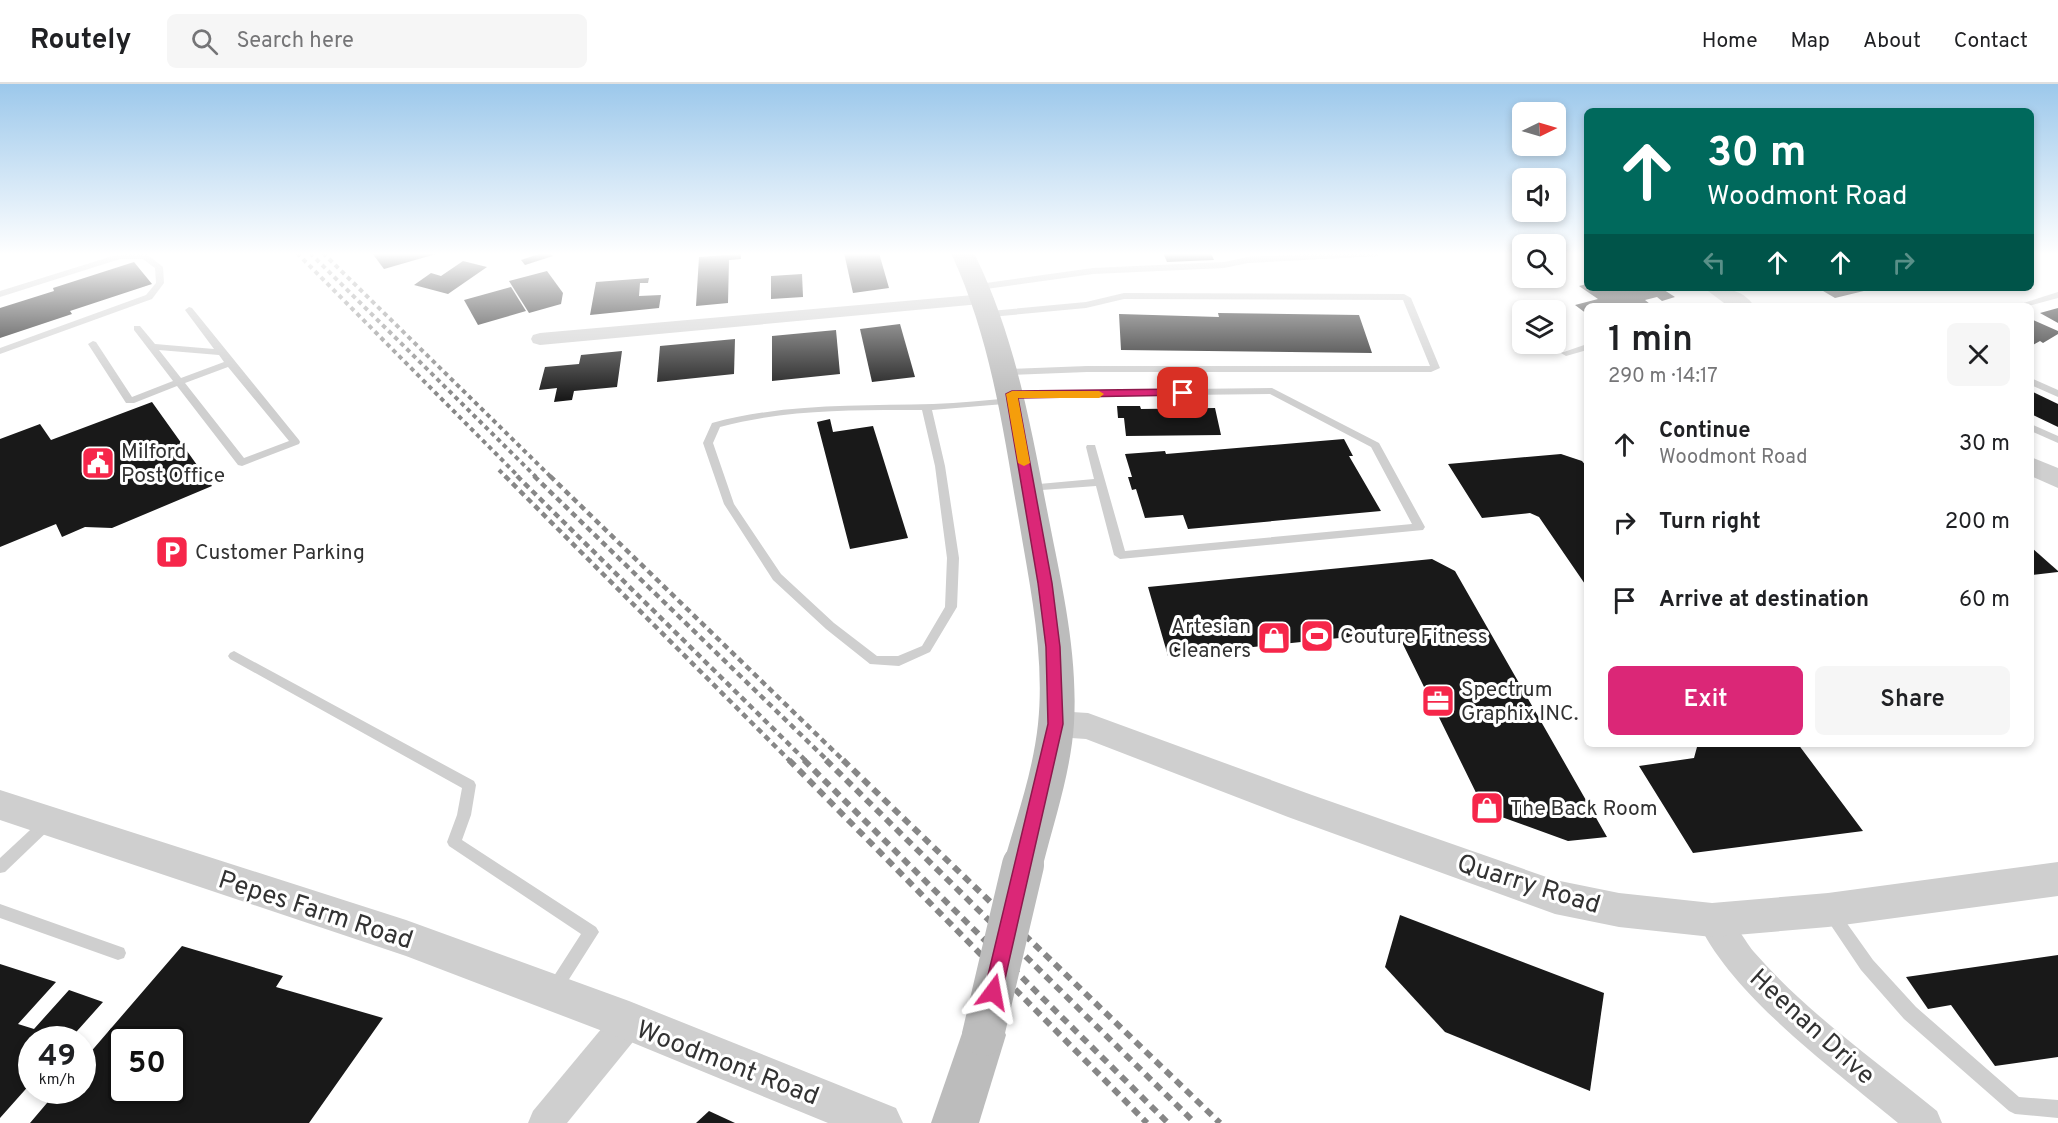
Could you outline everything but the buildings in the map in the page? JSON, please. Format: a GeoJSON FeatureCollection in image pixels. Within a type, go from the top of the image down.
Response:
{"type":"FeatureCollection","features":[{"type":"Feature","properties":{"kind":"main road"},"geometry":{"type":"LineString","coordinates":[[956,1123],[983,1035],[1056,724],[1053,647],[1045,583],[1011,389],[985,301]]}},
{"type":"Feature","properties":{"kind":"street"},"geometry":{"type":"LineString","coordinates":[[540,339],[968,301]]}},
{"type":"Feature","properties":{"kind":"street"},"geometry":{"type":"LineString","coordinates":[[2034,467],[2058,479]]}},
{"type":"Feature","properties":{"kind":"street","name":"Quarry Road"},"geometry":{"type":"LineString","coordinates":[[1056,724],[1088,726],[1300,806],[1555,897],[1619,910],[1712,920],[1828,910],[2058,879]]}},
{"type":"Feature","properties":{"kind":"street","name":"Pepes Farm Road"},"geometry":{"type":"LineString","coordinates":[[0,804],[48,822],[339,916],[629,1021]]}},
{"type":"Feature","properties":{"kind":"street","name":"Heenan Drive"},"geometry":{"type":"LineString","coordinates":[[1712,920],[1742,961],[1777,1000],[1924,1123]]}},
{"type":"Feature","properties":{"kind":"street","name":"Woodmont Road"},"geometry":{"type":"LineString","coordinates":[[544,1123],[629,1021],[881,1123]]}},
{"type":"Feature","properties":{"kind":"lane"},"geometry":{"type":"LineString","coordinates":[[0,351],[137,301]]}},
{"type":"Feature","properties":{"kind":"lane"},"geometry":{"type":"LineString","coordinates":[[1015,301],[1086,305],[1101,301]]}},
{"type":"Feature","properties":{"kind":"lane"},"geometry":{"type":"LineString","coordinates":[[926,407],[940,466],[953,558],[951,607],[926,649],[899,661],[874,661],[830,626],[777,577],[729,504],[708,443],[716,425],[741,417],[884,405],[926,407],[1011,389],[1087,369],[1435,368],[1436,364],[1409,301]]}},
{"type":"Feature","properties":{"kind":"lane"},"geometry":{"type":"LineString","coordinates":[[137,328],[242,463],[295,441],[189,310]]}},
{"type":"Feature","properties":{"kind":"lane"},"geometry":{"type":"LineString","coordinates":[[93,344],[130,401],[230,363]]}},
{"type":"Feature","properties":{"kind":"lane"},"geometry":{"type":"LineString","coordinates":[[152,347],[221,352]]}},
{"type":"Feature","properties":{"kind":"lane"},"geometry":{"type":"LineString","coordinates":[[1566,353],[1584,348]]}},
{"type":"Feature","properties":{"kind":"lane"},"geometry":{"type":"LineString","coordinates":[[2034,382],[2058,394]]}},
{"type":"Feature","properties":{"kind":"lane"},"geometry":{"type":"LineString","coordinates":[[1011,389],[1272,391],[1375,445],[1419,526],[1120,555],[1091,447]]}},
{"type":"Feature","properties":{"kind":"lane"},"geometry":{"type":"LineString","coordinates":[[2034,428],[2058,440]]}},
{"type":"Feature","properties":{"kind":"lane"},"geometry":{"type":"LineString","coordinates":[[1028,488],[1101,482]]}},
{"type":"Feature","properties":{"kind":"lane"},"geometry":{"type":"LineString","coordinates":[[234,657],[469,784],[464,815],[454,843],[591,932],[551,993]]}},
{"type":"Feature","properties":{"kind":"lane"},"geometry":{"type":"LineString","coordinates":[[0,867],[48,822]]}},
{"type":"Feature","properties":{"kind":"lane"},"geometry":{"type":"LineString","coordinates":[[1828,910],[1867,965],[1910,1013],[2015,1105],[2058,1109]]}},
{"type":"Feature","properties":{"kind":"lane"},"geometry":{"type":"LineString","coordinates":[[0,911],[118,953]]}},
{"type":"Feature","properties":{"kind":"railway"},"geometry":{"type":"LineString","coordinates":[[345,301],[519,477]]}},
{"type":"Feature","properties":{"kind":"railway"},"geometry":{"type":"LineString","coordinates":[[359,301],[536,477]]}},
{"type":"Feature","properties":{"kind":"railway"},"geometry":{"type":"LineString","coordinates":[[372,301],[551,477]]}},
{"type":"Feature","properties":{"kind":"railway"},"geometry":{"type":"LineString","coordinates":[[499,470],[789,760]]}},
{"type":"Feature","properties":{"kind":"railway"},"geometry":{"type":"LineString","coordinates":[[517,476],[806,761]]}},
{"type":"Feature","properties":{"kind":"railway"},"geometry":{"type":"LineString","coordinates":[[534,476],[828,761]]}},
{"type":"Feature","properties":{"kind":"railway"},"geometry":{"type":"LineString","coordinates":[[550,476],[844,761]]}},
{"type":"Feature","properties":{"kind":"railway"},"geometry":{"type":"LineString","coordinates":[[789,760],[1147,1123]]}},
{"type":"Feature","properties":{"kind":"railway"},"geometry":{"type":"LineString","coordinates":[[804,760],[1168,1123]]}},
{"type":"Feature","properties":{"kind":"railway"},"geometry":{"type":"LineString","coordinates":[[826,760],[1195,1123]]}},
{"type":"Feature","properties":{"kind":"railway"},"geometry":{"type":"LineString","coordinates":[[843,760],[1220,1123]]}},
{"type":"Feature","properties":{"kind":"slow traffic"},"geometry":{"type":"LineString","coordinates":[[1024,463],[1012,394],[1099,394]]}},
{"type":"Feature","properties":{"kind":"place","name":"Milford Post Office"},"geometry":{"type":"Point","coordinates":[98,463]}},
{"type":"Feature","properties":{"kind":"place","name":"Customer Parking"},"geometry":{"type":"Point","coordinates":[172,552]}},
{"type":"Feature","properties":{"kind":"place","name":"Couture Fitness"},"geometry":{"type":"Point","coordinates":[1317,636]}},
{"type":"Feature","properties":{"kind":"place","name":"Artesian Cleaners"},"geometry":{"type":"Point","coordinates":[1274,638]}},
{"type":"Feature","properties":{"kind":"place","name":"Spectrum Graphix INC."},"geometry":{"type":"Point","coordinates":[1438,701]}},
{"type":"Feature","properties":{"kind":"place","name":"The Back Room"},"geometry":{"type":"Point","coordinates":[1487,808]}},
{"type":"Feature","properties":{"kind":"route"},"geometry":{"type":"LineString","coordinates":[[993,992],[1056,724],[1053,647],[1045,583],[1012,394],[1183,393]]}}]}
